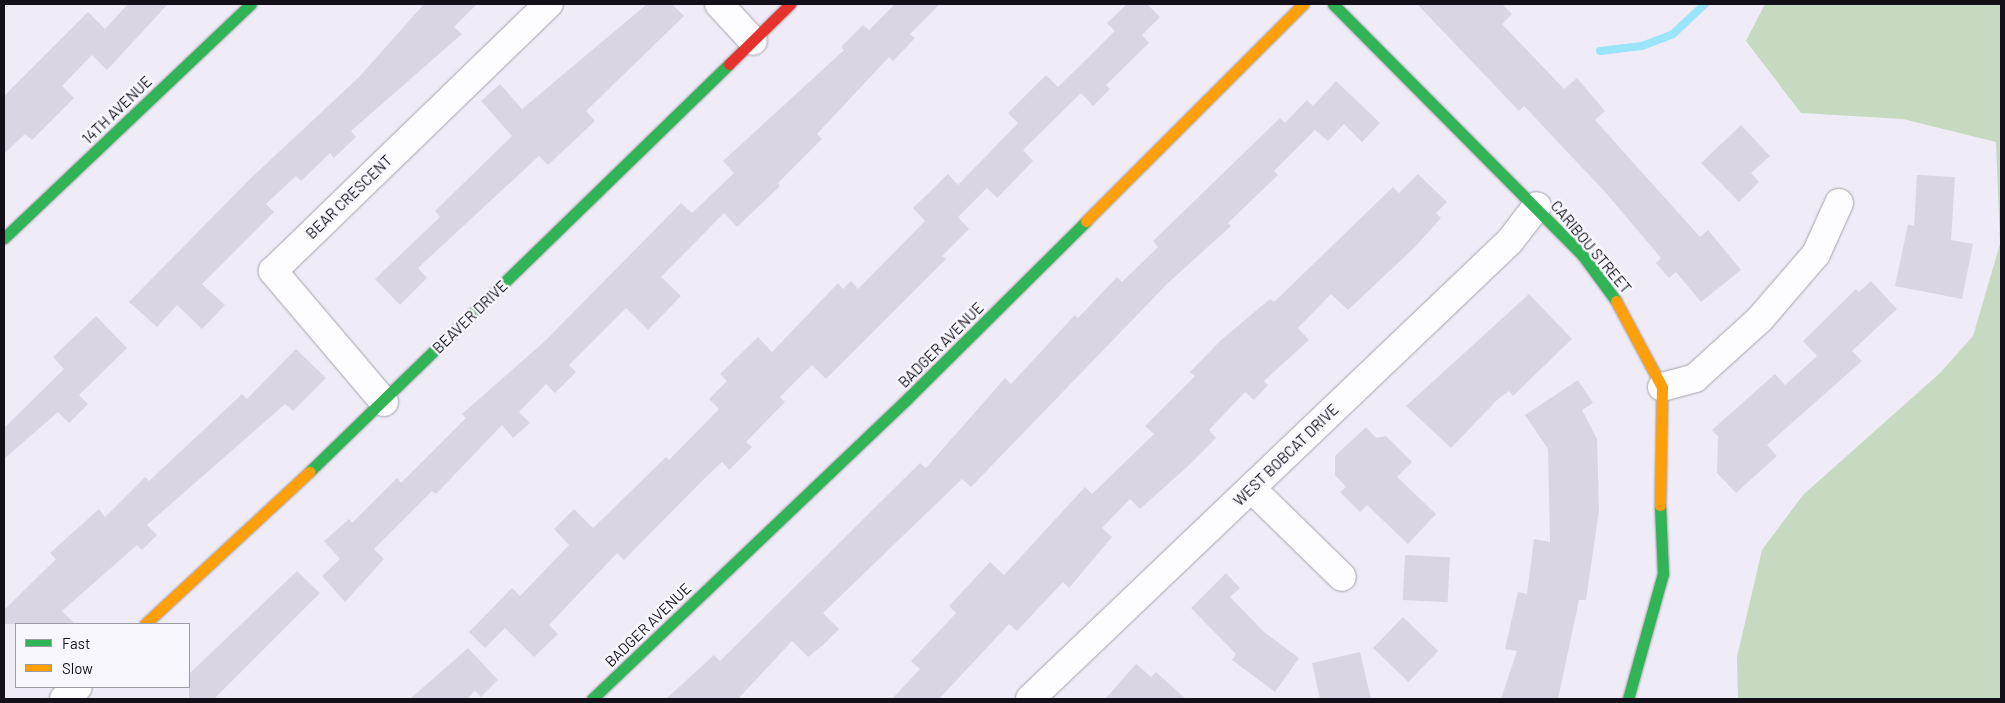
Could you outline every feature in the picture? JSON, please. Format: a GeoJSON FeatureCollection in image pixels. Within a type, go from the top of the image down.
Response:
{"type":"FeatureCollection","features":[{"type":"Feature","properties":{"kind":"street","name":"14TH AVENUE"},"geometry":{"type":"LineString","coordinates":[[4,238],[251,4]]}},
{"type":"Feature","properties":{"kind":"street","name":"BEAR CRESCENT"},"geometry":{"type":"LineString","coordinates":[[384,402],[273,271],[549,4]]}},
{"type":"Feature","properties":{"kind":"street"},"geometry":{"type":"LineString","coordinates":[[719,4],[753,41]]}},
{"type":"Feature","properties":{"kind":"street","name":"BEAVER DRIVE"},"geometry":{"type":"LineString","coordinates":[[146,623],[384,402],[790,4]]}},
{"type":"Feature","properties":{"kind":"street","name":"BADGER AVENUE"},"geometry":{"type":"LineString","coordinates":[[592,699],[908,399],[1303,4]]}},
{"type":"Feature","properties":{"kind":"street","name":"CARIBOU STREET"},"geometry":{"type":"LineString","coordinates":[[1333,4],[1537,206],[1583,256],[1627,315],[1662,387],[1659,474],[1663,574],[1628,699]]}},
{"type":"Feature","properties":{"kind":"street"},"geometry":{"type":"LineString","coordinates":[[1662,387],[1695,378],[1760,320],[1816,254],[1839,203]]}},
{"type":"Feature","properties":{"kind":"street","name":"WEST BOBCAT DRIVE"},"geometry":{"type":"LineString","coordinates":[[1030,699],[1510,240],[1537,206]]}},
{"type":"Feature","properties":{"kind":"street"},"geometry":{"type":"LineString","coordinates":[[1251,488],[1342,577]]}},
{"type":"Feature","properties":{"kind":"street"},"geometry":{"type":"LineString","coordinates":[[64,699],[77,688]]}},
{"type":"Feature","properties":{"kind":"green space"},"geometry":{"type":"Polygon","coordinates":[[[1765,4],[2001,4],[2001,699],[1738,699],[1737,657],[1762,550],[1803,495],[1940,373],[1973,336],[2000,244],[1996,142],[1903,119],[1801,113],[1746,41],[1765,4]]]}},
{"type":"Feature","properties":{"kind":"building"},"geometry":{"type":"Polygon","coordinates":[[[128,4],[168,4],[107,70],[92,55],[62,86],[74,98],[32,140],[25,134],[4,154],[4,96],[88,12],[105,29],[128,4]]]}},
{"type":"Feature","properties":{"kind":"building"},"geometry":{"type":"Polygon","coordinates":[[[424,4],[477,4],[454,27],[462,34],[351,131],[356,137],[334,158],[330,153],[301,181],[296,176],[266,204],[274,212],[202,284],[225,305],[202,329],[177,305],[157,327],[129,302],[252,177],[359,77],[424,4]]]}},
{"type":"Feature","properties":{"kind":"building"},"geometry":{"type":"Polygon","coordinates":[[[647,4],[672,4],[684,16],[586,111],[595,121],[548,165],[539,156],[418,268],[427,278],[400,305],[375,279],[440,217],[435,211],[512,136],[481,101],[500,84],[522,109],[647,4]]]}},
{"type":"Feature","properties":{"kind":"building"},"geometry":{"type":"Polygon","coordinates":[[[895,4],[940,4],[910,34],[915,38],[893,61],[889,57],[817,134],[822,139],[778,183],[780,186],[737,227],[724,213],[661,277],[681,296],[648,330],[626,308],[569,365],[576,372],[555,393],[546,384],[519,412],[530,423],[513,438],[502,425],[436,494],[432,491],[374,549],[384,559],[345,602],[322,576],[340,559],[324,541],[349,519],[352,523],[397,478],[401,483],[466,418],[462,414],[545,341],[681,203],[692,213],[734,173],[723,161],[844,50],[841,47],[863,25],[869,30],[895,4]]]}},
{"type":"Feature","properties":{"kind":"building"},"geometry":{"type":"Polygon","coordinates":[[[1127,4],[1147,4],[1160,17],[1142,35],[1149,43],[1106,85],[1110,89],[1093,106],[1081,93],[1023,150],[1033,161],[997,198],[987,188],[958,217],[969,229],[942,256],[946,259],[826,379],[812,365],[780,397],[785,402],[746,442],[752,447],[729,470],[722,462],[624,560],[617,553],[549,625],[558,634],[534,657],[505,628],[485,648],[469,632],[512,588],[520,596],[569,545],[554,529],[574,509],[593,528],[666,457],[669,460],[719,409],[709,399],[727,381],[720,374],[758,337],[772,352],[838,283],[843,289],[851,281],[858,289],[925,221],[913,208],[948,174],[958,185],[1018,123],[1008,113],[1046,75],[1058,87],[1115,31],[1107,23],[1127,4]]]}},
{"type":"Feature","properties":{"kind":"building"},"geometry":{"type":"Polygon","coordinates":[[[1417,4],[1502,4],[1512,14],[1502,24],[1564,89],[1577,78],[1605,111],[1595,120],[1700,237],[1708,230],[1741,270],[1701,302],[1676,272],[1669,278],[1656,263],[1661,258],[1606,193],[1524,106],[1519,111],[1417,4]]]}},
{"type":"Feature","properties":{"kind":"building"},"geometry":{"type":"Polygon","coordinates":[[[1336,81],[1380,123],[1362,142],[1344,124],[1328,141],[1315,130],[1274,171],[1278,175],[1228,223],[1231,226],[1167,284],[971,487],[962,479],[823,613],[839,629],[823,645],[808,657],[792,641],[738,699],[666,699],[714,655],[720,661],[920,463],[926,468],[1005,378],[1011,384],[1075,315],[1078,318],[1117,277],[1122,282],[1158,247],[1153,241],[1280,118],[1285,123],[1307,100],[1313,106],[1336,81]]]}},
{"type":"Feature","properties":{"kind":"building"},"geometry":{"type":"Polygon","coordinates":[[[1741,125],[1770,156],[1751,173],[1759,182],[1739,202],[1701,163],[1741,125]]]}},
{"type":"Feature","properties":{"kind":"building"},"geometry":{"type":"Polygon","coordinates":[[[1418,174],[1447,202],[1436,213],[1441,218],[1415,247],[1348,310],[1331,294],[1298,328],[1309,340],[1264,381],[1268,385],[1254,400],[1245,392],[1209,430],[1216,438],[1187,467],[1140,509],[1130,499],[1102,528],[1112,537],[1069,588],[1063,582],[1017,631],[1009,624],[939,699],[892,699],[920,669],[911,661],[956,613],[949,606],[990,562],[1004,575],[1085,487],[1092,494],[1154,434],[1145,426],[1195,376],[1190,372],[1221,340],[1270,299],[1274,302],[1393,187],[1399,193],[1418,174]]]}},
{"type":"Feature","properties":{"kind":"building"},"geometry":{"type":"Polygon","coordinates":[[[1917,175],[1955,177],[1951,240],[1973,244],[1962,299],[1895,286],[1908,224],[1914,226],[1917,175]]]}},
{"type":"Feature","properties":{"kind":"building"},"geometry":{"type":"Polygon","coordinates":[[[1871,281],[1897,309],[1852,351],[1862,361],[1767,445],[1777,456],[1736,493],[1717,473],[1718,436],[1712,430],[1775,374],[1785,385],[1817,356],[1803,341],[1856,289],[1859,292],[1871,281]]]}},
{"type":"Feature","properties":{"kind":"building"},"geometry":{"type":"Polygon","coordinates":[[[1529,294],[1572,339],[1513,396],[1509,391],[1497,400],[1451,448],[1406,406],[1529,294]]]}},
{"type":"Feature","properties":{"kind":"building"},"geometry":{"type":"Polygon","coordinates":[[[96,316],[127,348],[79,395],[88,404],[69,423],[58,412],[4,459],[4,428],[64,369],[53,357],[96,316]]]}},
{"type":"Feature","properties":{"kind":"building"},"geometry":{"type":"Polygon","coordinates":[[[296,349],[326,378],[293,411],[285,404],[147,525],[157,535],[142,550],[137,545],[62,611],[74,623],[4,624],[4,610],[56,559],[50,553],[99,509],[105,517],[145,477],[149,481],[242,394],[247,399],[296,349]]]}},
{"type":"Feature","properties":{"kind":"building"},"geometry":{"type":"Polygon","coordinates":[[[1578,380],[1593,403],[1582,410],[1597,439],[1599,510],[1586,600],[1579,600],[1558,699],[1501,699],[1517,651],[1505,649],[1518,592],[1527,594],[1534,539],[1550,542],[1548,449],[1525,415],[1578,380]]]}},
{"type":"Feature","properties":{"kind":"building"},"geometry":{"type":"Polygon","coordinates":[[[1366,427],[1376,438],[1386,436],[1412,462],[1397,477],[1436,514],[1408,544],[1367,505],[1360,512],[1340,492],[1346,487],[1335,475],[1335,456],[1366,427]]]}},
{"type":"Feature","properties":{"kind":"building"},"geometry":{"type":"Polygon","coordinates":[[[1405,555],[1450,557],[1448,602],[1403,600],[1405,555]]]}},
{"type":"Feature","properties":{"kind":"building"},"geometry":{"type":"Polygon","coordinates":[[[297,571],[320,593],[214,699],[189,699],[190,673],[297,571]]]}},
{"type":"Feature","properties":{"kind":"building"},"geometry":{"type":"Polygon","coordinates":[[[1226,573],[1240,588],[1230,597],[1264,632],[1299,658],[1275,692],[1232,660],[1236,654],[1191,608],[1226,573]]]}},
{"type":"Feature","properties":{"kind":"building"},"geometry":{"type":"Polygon","coordinates":[[[1403,617],[1438,651],[1408,682],[1373,648],[1403,617]]]}},
{"type":"Feature","properties":{"kind":"building"},"geometry":{"type":"Polygon","coordinates":[[[468,648],[498,680],[481,697],[475,691],[467,699],[410,699],[468,648]]]}},
{"type":"Feature","properties":{"kind":"building"},"geometry":{"type":"Polygon","coordinates":[[[1360,652],[1371,699],[1320,699],[1312,663],[1360,652]]]}},
{"type":"Feature","properties":{"kind":"building"},"geometry":{"type":"Polygon","coordinates":[[[1136,664],[1151,677],[1156,672],[1186,699],[1105,699],[1136,664]]]}},
{"type":"Feature","properties":{"kind":"waterway"},"geometry":{"type":"LineString","coordinates":[[1600,51],[1642,46],[1673,34],[1705,4]]}},
{"type":"Feature","properties":{"kind":"traffic: fast"},"geometry":{"type":"LineString","coordinates":[[4,238],[251,4]]}},
{"type":"Feature","properties":{"kind":"traffic: fast"},"geometry":{"type":"LineString","coordinates":[[1333,4],[1583,256],[1616,301]]}},
{"type":"Feature","properties":{"kind":"traffic: fast"},"geometry":{"type":"LineString","coordinates":[[309,472],[729,64]]}},
{"type":"Feature","properties":{"kind":"traffic: fast"},"geometry":{"type":"LineString","coordinates":[[592,699],[907,399],[1086,221]]}},
{"type":"Feature","properties":{"kind":"traffic: fast"},"geometry":{"type":"LineString","coordinates":[[1628,699],[1663,574],[1660,505]]}},
{"type":"Feature","properties":{"kind":"traffic: slow"},"geometry":{"type":"LineString","coordinates":[[1086,221],[1303,4]]}},
{"type":"Feature","properties":{"kind":"traffic: slow"},"geometry":{"type":"LineString","coordinates":[[1616,301],[1662,387],[1660,505]]}},
{"type":"Feature","properties":{"kind":"traffic: slow"},"geometry":{"type":"LineString","coordinates":[[146,623],[309,472]]}},
{"type":"Feature","properties":{"kind":"traffic: jam"},"geometry":{"type":"LineString","coordinates":[[729,64],[790,4]]}}]}
